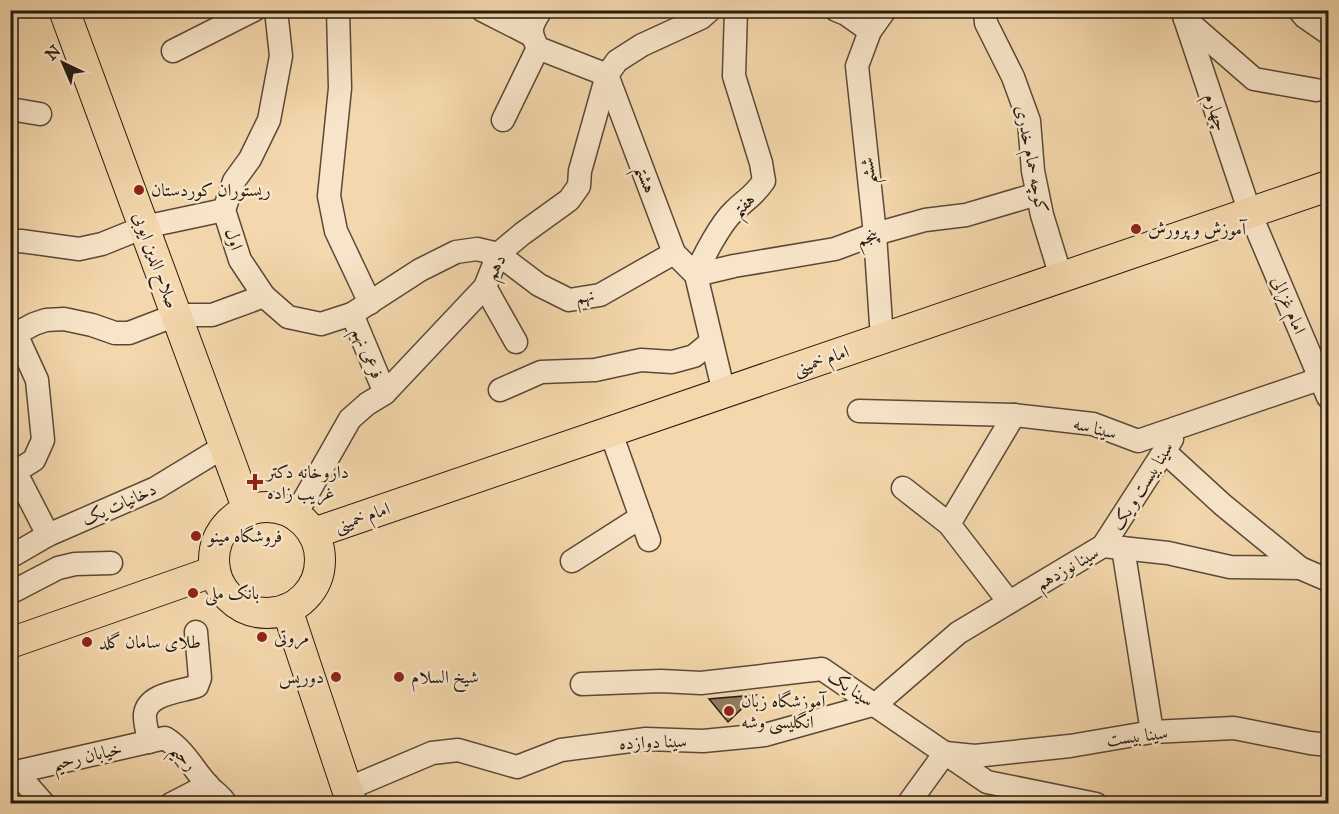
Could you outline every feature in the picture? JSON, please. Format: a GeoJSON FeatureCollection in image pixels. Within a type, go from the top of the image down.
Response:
{"type":"FeatureCollection","features":[{"type":"Feature","properties":{"kind":"main road","name":"صلاح الدین ایوبی"},"geometry":{"type":"LineString","coordinates":[[64,10],[248,510]]}},
{"type":"Feature","properties":{"kind":"main road","name":"امام خمینی"},"geometry":{"type":"LineString","coordinates":[[305,524],[611,433],[1329,186]]}},
{"type":"Feature","properties":{"kind":"main road"},"geometry":{"type":"LineString","coordinates":[[272,506],[305,524],[320,555],[318,577],[311,590],[300,601],[287,609],[272,613],[257,612],[242,607],[229,598],[220,585],[213,558],[220,534],[227,524],[248,510],[272,506]]}},
{"type":"Feature","properties":{"kind":"main road"},"geometry":{"type":"LineString","coordinates":[[10,643],[215,571]]}},
{"type":"Feature","properties":{"kind":"main road"},"geometry":{"type":"LineString","coordinates":[[287,609],[350,796]]}},
{"type":"Feature","properties":{"kind":"street"},"geometry":{"type":"LineString","coordinates":[[173,51],[254,10]]}},
{"type":"Feature","properties":{"kind":"street","name":"اول"},"geometry":{"type":"LineString","coordinates":[[276,10],[281,56],[269,120],[250,159],[234,181],[224,210],[240,260],[264,296],[288,317],[321,324],[361,308],[420,270],[456,252],[477,249],[498,254]]}},
{"type":"Feature","properties":{"kind":"street","name":"فرعی نهم"},"geometry":{"type":"LineString","coordinates":[[338,10],[340,88],[329,196],[336,231],[385,393]]}},
{"type":"Feature","properties":{"kind":"street"},"geometry":{"type":"LineString","coordinates":[[482,10],[534,42],[607,75]]}},
{"type":"Feature","properties":{"kind":"street"},"geometry":{"type":"LineString","coordinates":[[503,120],[534,42],[533,22],[541,10]]}},
{"type":"Feature","properties":{"kind":"street","name":"دهم"},"geometry":{"type":"LineString","coordinates":[[305,524],[350,419],[367,404],[385,393],[485,287],[498,254],[569,200],[579,186],[580,171],[607,75],[617,61],[642,45],[701,18],[710,10]]}},
{"type":"Feature","properties":{"kind":"street","name":"هفتم"},"geometry":{"type":"LineString","coordinates":[[696,276],[701,260],[733,212],[754,195],[764,181],[762,163],[734,76],[736,10]]}},
{"type":"Feature","properties":{"kind":"street"},"geometry":{"type":"LineString","coordinates":[[836,10],[846,14],[870,32]]}},
{"type":"Feature","properties":{"kind":"street","name":"ششم"},"geometry":{"type":"LineString","coordinates":[[882,339],[875,234],[857,66],[870,32],[885,10]]}},
{"type":"Feature","properties":{"kind":"street","name":"کوچه حمام خدری"},"geometry":{"type":"LineString","coordinates":[[985,10],[986,23],[1013,77],[1029,121],[1033,171],[1061,278]]}},
{"type":"Feature","properties":{"kind":"street"},"geometry":{"type":"LineString","coordinates":[[1299,10],[1305,17],[1329,33]]}},
{"type":"Feature","properties":{"kind":"street"},"geometry":{"type":"LineString","coordinates":[[1183,15],[1254,79],[1316,90]]}},
{"type":"Feature","properties":{"kind":"street","name":"چهارم"},"geometry":{"type":"LineString","coordinates":[[1183,15],[1250,213]]}},
{"type":"Feature","properties":{"kind":"street","name":"هشتم"},"geometry":{"type":"LineString","coordinates":[[607,75],[674,253],[696,276]]}},
{"type":"Feature","properties":{"kind":"street"},"geometry":{"type":"LineString","coordinates":[[10,109],[40,114]]}},
{"type":"Feature","properties":{"kind":"street","name":"پنجم"},"geometry":{"type":"LineString","coordinates":[[696,276],[735,266],[835,249],[875,234],[925,220],[966,215],[1038,194]]}},
{"type":"Feature","properties":{"kind":"street"},"geometry":{"type":"LineString","coordinates":[[10,242],[21,241],[79,249],[102,244],[144,227],[224,210]]}},
{"type":"Feature","properties":{"kind":"street","name":"امام غزالی"},"geometry":{"type":"LineString","coordinates":[[1250,213],[1326,384]]}},
{"type":"Feature","properties":{"kind":"street","name":"نهم"},"geometry":{"type":"LineString","coordinates":[[498,254],[539,285],[569,300],[600,295],[674,253]]}},
{"type":"Feature","properties":{"kind":"street"},"geometry":{"type":"LineString","coordinates":[[696,276],[724,393]]}},
{"type":"Feature","properties":{"kind":"street"},"geometry":{"type":"LineString","coordinates":[[485,287],[516,342]]}},
{"type":"Feature","properties":{"kind":"street"},"geometry":{"type":"LineString","coordinates":[[48,535],[13,474],[34,460],[43,440],[37,380],[13,335],[40,322],[64,320],[92,325],[115,333],[129,333],[176,315],[212,315],[264,296]]}},
{"type":"Feature","properties":{"kind":"street"},"geometry":{"type":"LineString","coordinates":[[500,390],[541,372],[595,370],[641,360],[672,362],[694,356],[711,342]]}},
{"type":"Feature","properties":{"kind":"street","name":"سینا سه"},"geometry":{"type":"LineString","coordinates":[[859,411],[1014,415],[1092,424],[1138,441],[1180,426],[1326,384]]}},
{"type":"Feature","properties":{"kind":"street"},"geometry":{"type":"LineString","coordinates":[[949,524],[1014,415]]}},
{"type":"Feature","properties":{"kind":"street","name":"سینا بیست و یک"},"geometry":{"type":"LineString","coordinates":[[1113,547],[1164,451],[1180,426]]}},
{"type":"Feature","properties":{"kind":"street"},"geometry":{"type":"LineString","coordinates":[[611,433],[649,540]]}},
{"type":"Feature","properties":{"kind":"street","name":"دخانیات یک"},"geometry":{"type":"LineString","coordinates":[[10,557],[48,535],[156,488],[225,446]]}},
{"type":"Feature","properties":{"kind":"street"},"geometry":{"type":"LineString","coordinates":[[1164,451],[1223,505],[1300,568]]}},
{"type":"Feature","properties":{"kind":"street"},"geometry":{"type":"LineString","coordinates":[[903,488],[949,524],[1009,602]]}},
{"type":"Feature","properties":{"kind":"street"},"geometry":{"type":"LineString","coordinates":[[572,561],[641,517]]}},
{"type":"Feature","properties":{"kind":"street"},"geometry":{"type":"LineString","coordinates":[[1113,547],[1152,732]]}},
{"type":"Feature","properties":{"kind":"street","name":"سینا نوزدهم"},"geometry":{"type":"LineString","coordinates":[[876,704],[958,633],[1009,602],[1113,547],[1168,553],[1230,567],[1300,568],[1329,579]]}},
{"type":"Feature","properties":{"kind":"street"},"geometry":{"type":"LineString","coordinates":[[10,593],[58,568],[75,564],[111,563]]}},
{"type":"Feature","properties":{"kind":"street"},"geometry":{"type":"LineString","coordinates":[[157,740],[144,714],[148,705],[156,698],[197,686],[200,678],[196,632]]}},
{"type":"Feature","properties":{"kind":"street","name":"سینا یک"},"geometry":{"type":"LineString","coordinates":[[582,684],[661,681],[701,683],[822,669],[987,782],[1096,804]]}},
{"type":"Feature","properties":{"kind":"street","name":"سینا دوازده"},"geometry":{"type":"LineString","coordinates":[[350,796],[432,753],[458,750],[517,767],[561,750],[646,739],[703,741],[765,735],[876,704]]}},
{"type":"Feature","properties":{"kind":"street","name":"سینا بیست"},"geometry":{"type":"LineString","coordinates":[[945,753],[975,756],[1070,746],[1152,732],[1234,728],[1329,745]]}},
{"type":"Feature","properties":{"kind":"street","name":"خیابان رحیم"},"geometry":{"type":"LineString","coordinates":[[13,774],[157,740]]}},
{"type":"Feature","properties":{"kind":"street","name":"رحیم"},"geometry":{"type":"LineString","coordinates":[[157,740],[180,749],[207,785],[223,798],[226,804]]}},
{"type":"Feature","properties":{"kind":"street"},"geometry":{"type":"LineString","coordinates":[[908,804],[945,753]]}},
{"type":"Feature","properties":{"kind":"street"},"geometry":{"type":"LineString","coordinates":[[13,774],[44,804]]}},
{"type":"Feature","properties":{"kind":"street"},"geometry":{"type":"LineString","coordinates":[[171,804],[207,785]]}},
{"type":"Feature","properties":{"kind":"building","name":"آموزشگاه زبان انگلیسی وشه"},"geometry":{"type":"Polygon","coordinates":[[[756,695],[728,722],[709,699],[756,695]]]}},
{"type":"Feature","properties":{"kind":"place","name":"ریستوران کوردستان"},"geometry":{"type":"Point","coordinates":[139,190]}},
{"type":"Feature","properties":{"kind":"place","name":"آموزش و پرورش"},"geometry":{"type":"Point","coordinates":[1136,229]}},
{"type":"Feature","properties":{"kind":"place","name":"داروخانه دکتر غریب زاده"},"geometry":{"type":"Point","coordinates":[255,482]}},
{"type":"Feature","properties":{"kind":"place","name":"فروشگاه مینو"},"geometry":{"type":"Point","coordinates":[196,536]}},
{"type":"Feature","properties":{"kind":"place","name":"بانک ملی"},"geometry":{"type":"Point","coordinates":[193,593]}},
{"type":"Feature","properties":{"kind":"place","name":"مروتی"},"geometry":{"type":"Point","coordinates":[262,637]}},
{"type":"Feature","properties":{"kind":"place","name":"طلای سامان گلد"},"geometry":{"type":"Point","coordinates":[87,642]}},
{"type":"Feature","properties":{"kind":"place","name":"دوریس"},"geometry":{"type":"Point","coordinates":[336,677]}},
{"type":"Feature","properties":{"kind":"place","name":"شیخ السلام"},"geometry":{"type":"Point","coordinates":[399,677]}},
{"type":"Feature","properties":{"kind":"place","name":"آموزشگاه زبان انگلیسی وشه"},"geometry":{"type":"Point","coordinates":[729,711]}}]}
